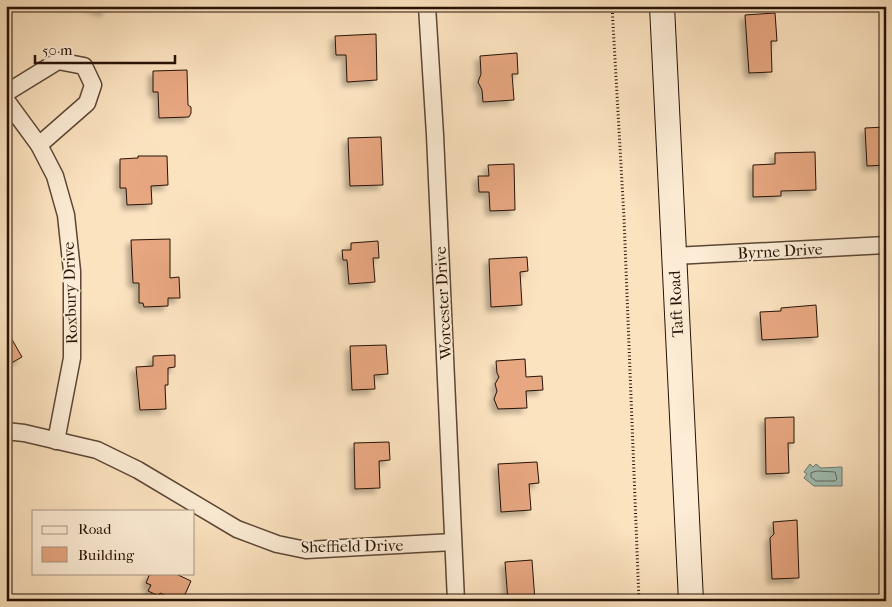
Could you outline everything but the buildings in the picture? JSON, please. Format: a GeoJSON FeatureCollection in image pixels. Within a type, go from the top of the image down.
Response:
{"type":"FeatureCollection","features":[{"type":"Feature","properties":{"kind":"street","name":"Worcester Drive"},"geometry":{"type":"LineString","coordinates":[[427,6],[435,135],[456,601]]}},
{"type":"Feature","properties":{"kind":"street","name":"Taft Road"},"geometry":{"type":"LineString","coordinates":[[662,6],[690,601]]}},
{"type":"Feature","properties":{"kind":"street"},"geometry":{"type":"LineString","coordinates":[[6,92],[58,61],[84,66],[93,85],[87,103],[40,145]]}},
{"type":"Feature","properties":{"kind":"street","name":"Roxbury Drive"},"geometry":{"type":"LineString","coordinates":[[6,100],[40,145],[54,176],[66,215],[72,271],[72,358],[56,441]]}},
{"type":"Feature","properties":{"kind":"street","name":"Byrne Drive"},"geometry":{"type":"LineString","coordinates":[[674,256],[886,245]]}},
{"type":"Feature","properties":{"kind":"street","name":"Sheffield Drive"},"geometry":{"type":"LineString","coordinates":[[6,431],[97,450],[138,470],[237,529],[278,544],[306,550],[453,542]]}},
{"type":"Feature","properties":{"kind":"path"},"geometry":{"type":"LineString","coordinates":[[612,6],[624,218],[639,601]]}},
{"type":"Feature","properties":{"kind":"water"},"geometry":{"type":"Polygon","coordinates":[[[810,464],[813,467],[816,464],[821,468],[842,467],[842,486],[814,486],[804,478],[807,474],[804,472],[810,464]]]}}]}
